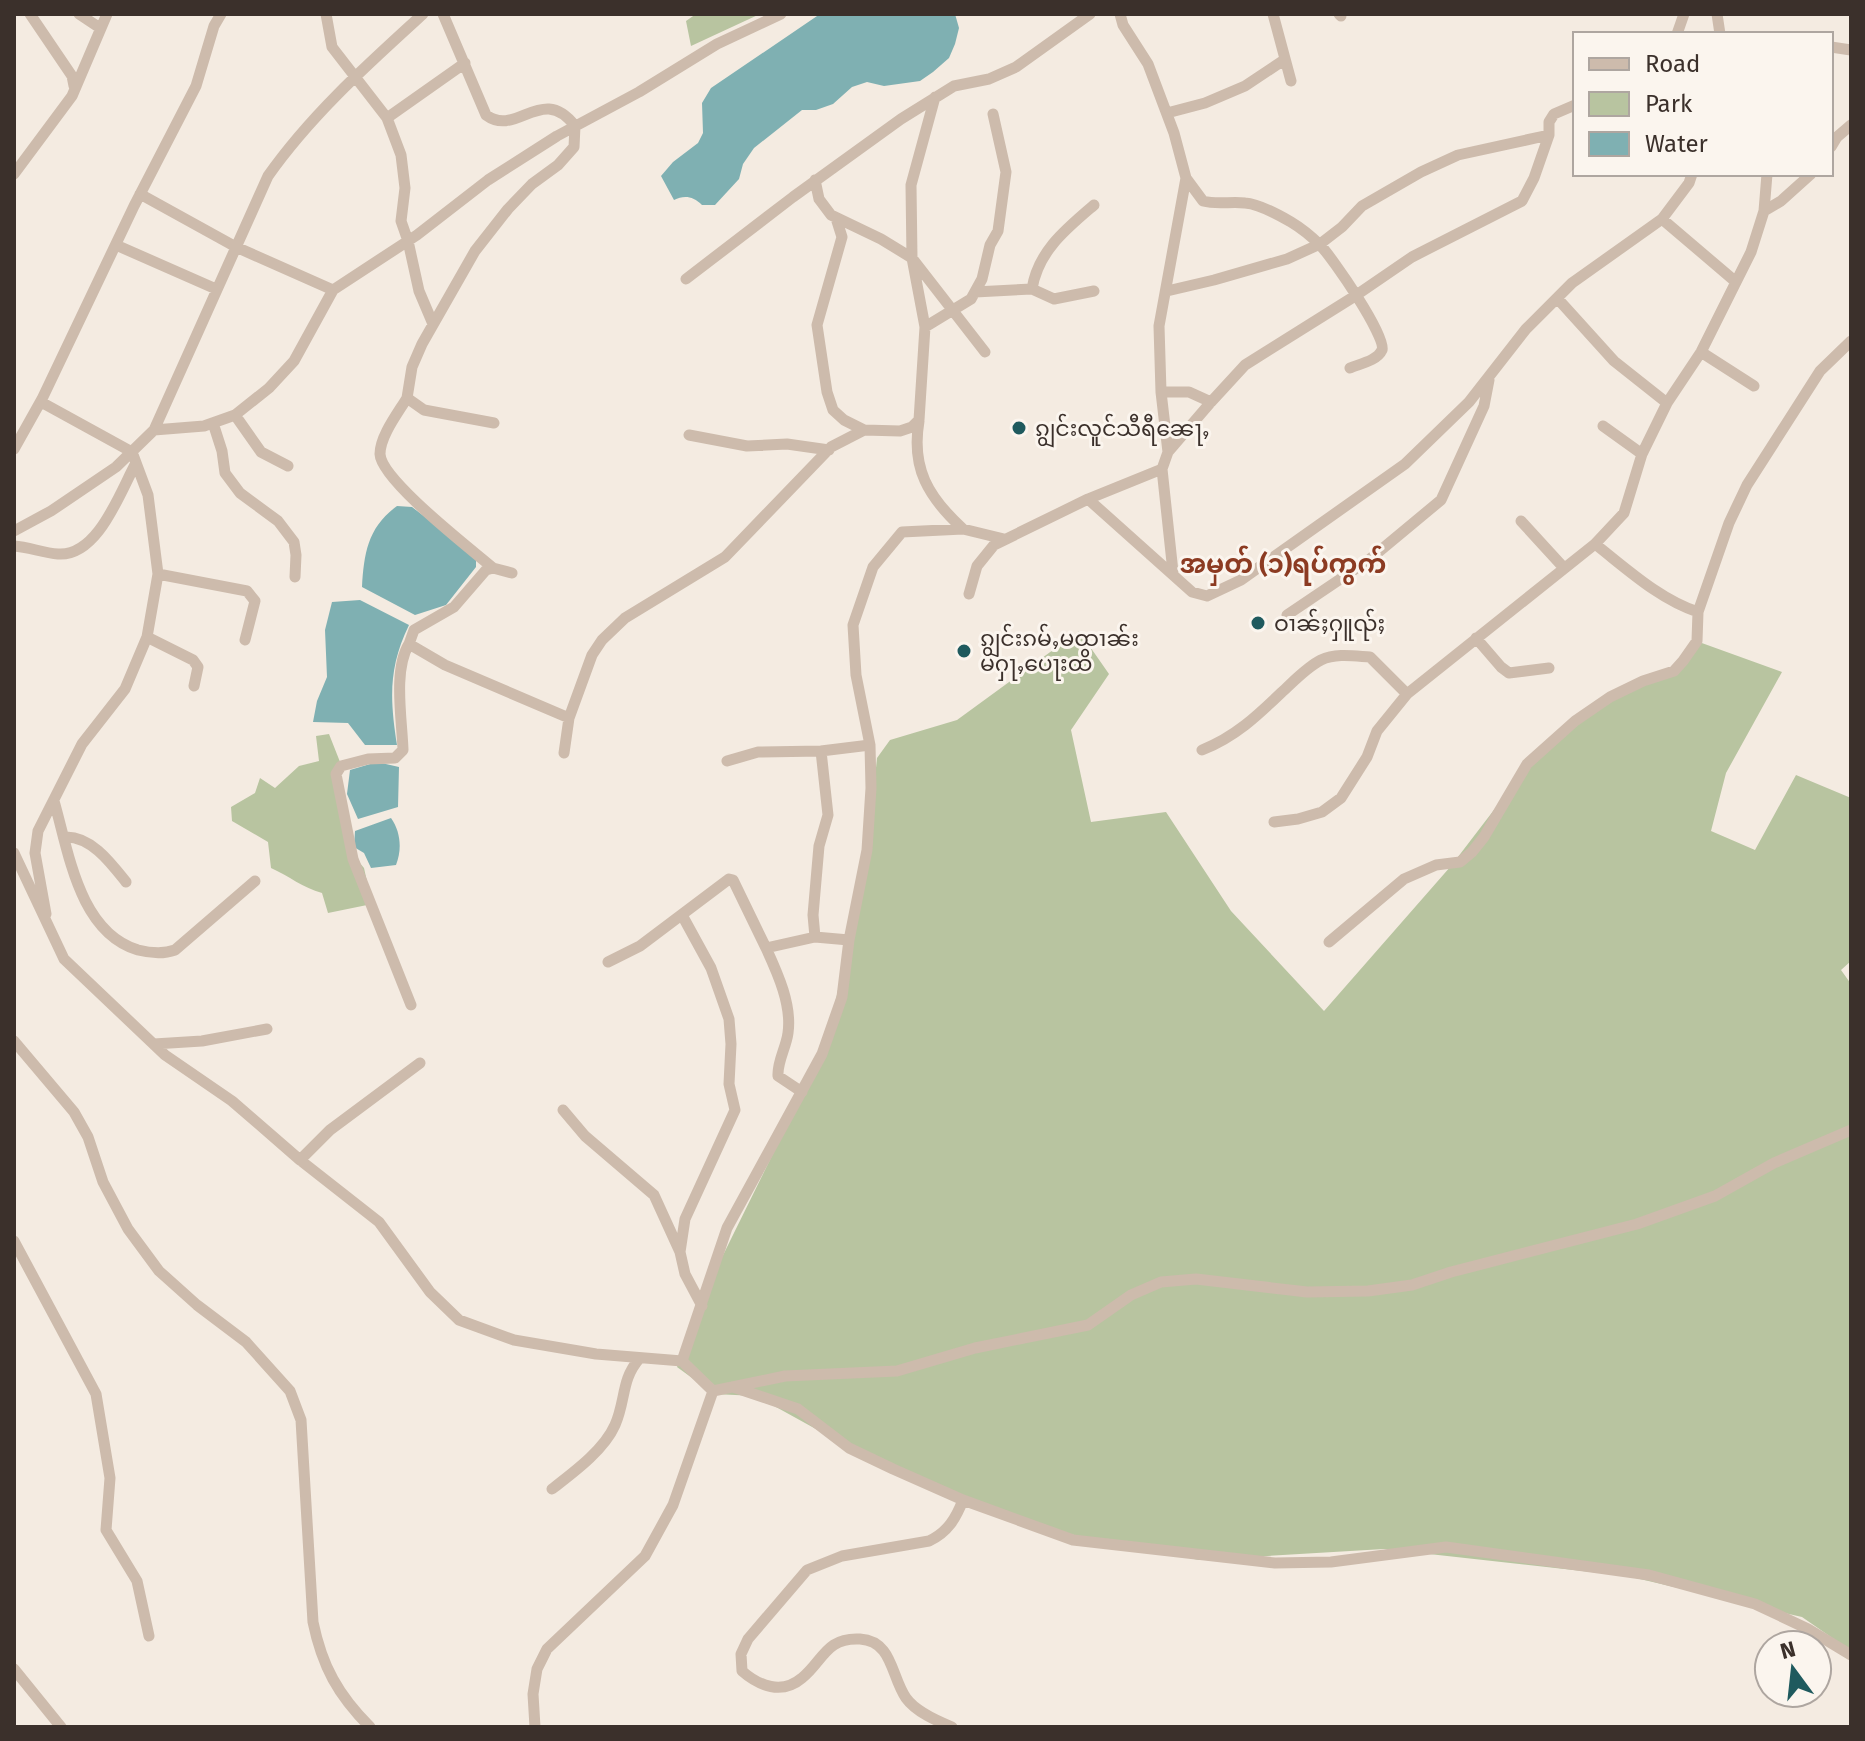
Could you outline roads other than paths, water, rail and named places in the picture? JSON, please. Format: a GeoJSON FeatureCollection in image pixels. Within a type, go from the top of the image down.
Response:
{"type":"FeatureCollection","features":[{"type":"Feature","properties":{"kind":"street"},"geometry":{"type":"LineString","coordinates":[[30,14],[72,76],[74,86]]}},
{"type":"Feature","properties":{"kind":"street"},"geometry":{"type":"LineString","coordinates":[[79,14],[100,28]]}},
{"type":"Feature","properties":{"kind":"street"},"geometry":{"type":"LineString","coordinates":[[14,174],[72,96],[107,14]]}},
{"type":"Feature","properties":{"kind":"street"},"geometry":{"type":"LineString","coordinates":[[14,449],[41,402],[140,194],[196,86],[214,26],[221,14]]}},
{"type":"Feature","properties":{"kind":"street"},"geometry":{"type":"LineString","coordinates":[[326,14],[332,47],[387,118],[401,155],[405,188],[401,221],[419,291],[433,324]]}},
{"type":"Feature","properties":{"kind":"street"},"geometry":{"type":"LineString","coordinates":[[14,546],[59,554],[72,552],[95,539],[134,458],[154,430],[268,176],[289,146],[355,76],[423,14]]}},
{"type":"Feature","properties":{"kind":"street"},"geometry":{"type":"LineString","coordinates":[[443,14],[486,115],[494,121],[504,122],[551,107],[565,112],[575,126],[574,147],[508,209],[475,251],[412,367],[407,398],[382,443],[380,456],[387,471],[409,496],[493,568],[512,573]]}},
{"type":"Feature","properties":{"kind":"street"},"geometry":{"type":"LineString","coordinates":[[154,430],[213,423],[235,415],[269,388],[294,361],[333,290],[408,241],[488,180],[575,126],[639,92],[717,44],[781,14]]}},
{"type":"Feature","properties":{"kind":"street"},"geometry":{"type":"LineString","coordinates":[[686,279],[815,180],[935,97],[954,86],[989,79],[1016,67],[1090,14]]}},
{"type":"Feature","properties":{"kind":"street"},"geometry":{"type":"LineString","coordinates":[[1120,14],[1123,25],[1148,64],[1167,113],[1186,178],[1203,201],[1219,205],[1243,202],[1290,221],[1320,244],[1342,271],[1383,346],[1381,353],[1373,359],[1350,368]]}},
{"type":"Feature","properties":{"kind":"street"},"geometry":{"type":"LineString","coordinates":[[1273,14],[1291,81]]}},
{"type":"Feature","properties":{"kind":"street"},"geometry":{"type":"LineString","coordinates":[[1167,113],[1205,103],[1245,86],[1284,60]]}},
{"type":"Feature","properties":{"kind":"street"},"geometry":{"type":"LineString","coordinates":[[387,118],[465,63]]}},
{"type":"Feature","properties":{"kind":"street"},"geometry":{"type":"LineString","coordinates":[[935,97],[911,185],[912,258],[925,327],[916,459],[944,512],[963,529]]}},
{"type":"Feature","properties":{"kind":"street"},"geometry":{"type":"LineString","coordinates":[[1173,572],[1162,469],[1168,452],[1245,365],[1412,257],[1522,201],[1549,135],[1549,122],[1554,114],[1573,106]]}},
{"type":"Feature","properties":{"kind":"street"},"geometry":{"type":"LineString","coordinates":[[925,327],[971,299],[982,279],[990,245],[998,231],[1006,172],[993,114]]}},
{"type":"Feature","properties":{"kind":"street"},"geometry":{"type":"LineString","coordinates":[[1833,144],[1851,125]]}},
{"type":"Feature","properties":{"kind":"street"},"geometry":{"type":"LineString","coordinates":[[1167,291],[1287,259],[1320,244],[1362,206],[1458,155],[1549,135]]}},
{"type":"Feature","properties":{"kind":"street"},"geometry":{"type":"LineString","coordinates":[[1088,499],[1192,592],[1207,596],[1241,580],[1405,464],[1469,402],[1526,329],[1572,283],[1662,219],[1691,176]]}},
{"type":"Feature","properties":{"kind":"street"},"geometry":{"type":"LineString","coordinates":[[1274,822],[1322,812],[1341,798],[1367,757],[1377,731],[1407,694],[1595,544],[1624,513],[1642,454],[1667,403],[1701,352],[1751,252],[1764,211],[1767,176]]}},
{"type":"Feature","properties":{"kind":"street"},"geometry":{"type":"LineString","coordinates":[[1764,211],[1781,201],[1809,176]]}},
{"type":"Feature","properties":{"kind":"street"},"geometry":{"type":"LineString","coordinates":[[1168,452],[1161,392],[1159,326],[1186,178]]}},
{"type":"Feature","properties":{"kind":"street"},"geometry":{"type":"LineString","coordinates":[[815,180],[819,199],[836,218],[912,258],[985,352]]}},
{"type":"Feature","properties":{"kind":"street"},"geometry":{"type":"LineString","coordinates":[[140,194],[236,247],[333,290]]}},
{"type":"Feature","properties":{"kind":"street"},"geometry":{"type":"LineString","coordinates":[[1032,289],[1035,272],[1047,249],[1094,205]]}},
{"type":"Feature","properties":{"kind":"street"},"geometry":{"type":"LineString","coordinates":[[836,218],[842,237],[817,325],[818,345],[833,410],[844,420],[864,430],[900,431],[912,427],[919,420]]}},
{"type":"Feature","properties":{"kind":"street"},"geometry":{"type":"LineString","coordinates":[[1662,219],[1736,282]]}},
{"type":"Feature","properties":{"kind":"street"},"geometry":{"type":"LineString","coordinates":[[116,245],[216,289]]}},
{"type":"Feature","properties":{"kind":"street"},"geometry":{"type":"LineString","coordinates":[[975,292],[1032,289],[1054,299],[1094,291]]}},
{"type":"Feature","properties":{"kind":"street"},"geometry":{"type":"LineString","coordinates":[[1557,298],[1614,361],[1667,403]]}},
{"type":"Feature","properties":{"kind":"street"},"geometry":{"type":"LineString","coordinates":[[1329,942],[1404,879],[1436,865],[1460,862],[1472,852],[1527,764],[1575,721],[1610,697],[1643,681],[1674,671],[1697,641],[1698,612],[1729,523],[1747,485],[1820,371],[1851,341]]}},
{"type":"Feature","properties":{"kind":"street"},"geometry":{"type":"LineString","coordinates":[[1701,352],[1754,386]]}},
{"type":"Feature","properties":{"kind":"street"},"geometry":{"type":"LineString","coordinates":[[1287,615],[1370,559],[1441,500],[1484,406],[1490,375]]}},
{"type":"Feature","properties":{"kind":"street"},"geometry":{"type":"LineString","coordinates":[[1161,392],[1189,392],[1211,402]]}},
{"type":"Feature","properties":{"kind":"street"},"geometry":{"type":"LineString","coordinates":[[407,398],[424,410],[494,423]]}},
{"type":"Feature","properties":{"kind":"street"},"geometry":{"type":"LineString","coordinates":[[41,402],[134,458],[148,495],[158,574],[147,637],[125,689],[82,744],[45,813],[35,842],[48,926]]}},
{"type":"Feature","properties":{"kind":"street"},"geometry":{"type":"LineString","coordinates":[[235,415],[261,452],[288,466]]}},
{"type":"Feature","properties":{"kind":"street"},"geometry":{"type":"LineString","coordinates":[[213,423],[225,473],[240,493],[278,521],[294,542],[295,577]]}},
{"type":"Feature","properties":{"kind":"street"},"geometry":{"type":"LineString","coordinates":[[1603,426],[1642,454]]}},
{"type":"Feature","properties":{"kind":"street"},"geometry":{"type":"LineString","coordinates":[[564,753],[569,718],[592,655],[602,640],[625,618],[725,557],[829,450],[864,430]]}},
{"type":"Feature","properties":{"kind":"street"},"geometry":{"type":"LineString","coordinates":[[689,435],[747,446],[787,444],[829,450]]}},
{"type":"Feature","properties":{"kind":"street"},"geometry":{"type":"LineString","coordinates":[[14,531],[134,458]]}},
{"type":"Feature","properties":{"kind":"street"},"geometry":{"type":"LineString","coordinates":[[969,594],[977,566],[994,545],[1088,499],[1162,469]]}},
{"type":"Feature","properties":{"kind":"street"},"geometry":{"type":"LineString","coordinates":[[1521,521],[1564,568]]}},
{"type":"Feature","properties":{"kind":"street"},"geometry":{"type":"LineString","coordinates":[[682,1361],[727,1228],[822,1054],[842,997],[849,940],[867,850],[870,745],[856,675],[853,625],[873,567],[902,532],[963,529],[1004,539]]}},
{"type":"Feature","properties":{"kind":"street"},"geometry":{"type":"LineString","coordinates":[[1595,544],[1644,583],[1677,604],[1698,612]]}},
{"type":"Feature","properties":{"kind":"street"},"geometry":{"type":"LineString","coordinates":[[411,1005],[353,859],[336,774],[341,766],[368,759],[395,758],[403,750],[400,672],[402,656],[414,630],[454,607],[486,570],[493,568]]}},
{"type":"Feature","properties":{"kind":"street"},"geometry":{"type":"LineString","coordinates":[[158,574],[247,591],[255,601],[245,640]]}},
{"type":"Feature","properties":{"kind":"street"},"geometry":{"type":"LineString","coordinates":[[147,637],[193,660],[198,667],[194,686]]}},
{"type":"Feature","properties":{"kind":"street"},"geometry":{"type":"LineString","coordinates":[[1476,638],[1509,673],[1549,668]]}},
{"type":"Feature","properties":{"kind":"street"},"geometry":{"type":"LineString","coordinates":[[409,644],[445,665],[569,718]]}},
{"type":"Feature","properties":{"kind":"street"},"geometry":{"type":"LineString","coordinates":[[1202,750],[1224,742],[1250,723],[1297,678],[1322,659],[1342,655],[1370,657],[1407,694]]}},
{"type":"Feature","properties":{"kind":"street"},"geometry":{"type":"LineString","coordinates":[[727,761],[758,752],[821,751],[870,745]]}},
{"type":"Feature","properties":{"kind":"street"},"geometry":{"type":"LineString","coordinates":[[815,937],[813,915],[819,846],[828,815],[821,751]]}},
{"type":"Feature","properties":{"kind":"street"},"geometry":{"type":"LineString","coordinates":[[54,801],[75,875],[89,907],[109,936],[124,946],[145,952],[175,950],[255,881]]}},
{"type":"Feature","properties":{"kind":"street"},"geometry":{"type":"LineString","coordinates":[[65,837],[84,841],[113,865],[126,882]]}},
{"type":"Feature","properties":{"kind":"street"},"geometry":{"type":"LineString","coordinates":[[14,853],[64,959],[165,1055],[232,1101],[379,1222],[430,1292],[459,1320],[514,1340],[639,1359],[682,1361],[713,1391]]}},
{"type":"Feature","properties":{"kind":"street"},"geometry":{"type":"LineString","coordinates":[[608,962],[640,946],[725,880],[733,880],[777,971],[790,1019],[778,1076],[802,1092]]}},
{"type":"Feature","properties":{"kind":"street"},"geometry":{"type":"LineString","coordinates":[[680,1252],[685,1219],[735,1110],[729,1084],[729,1019],[711,968],[682,915]]}},
{"type":"Feature","properties":{"kind":"street"},"geometry":{"type":"LineString","coordinates":[[766,948],[815,937],[849,940]]}},
{"type":"Feature","properties":{"kind":"street"},"geometry":{"type":"LineString","coordinates":[[154,1044],[202,1041],[267,1029]]}},
{"type":"Feature","properties":{"kind":"street"},"geometry":{"type":"LineString","coordinates":[[14,1041],[74,1112],[88,1137],[103,1182],[128,1229],[159,1271],[246,1342],[290,1391],[301,1420],[313,1622],[319,1652],[337,1689],[352,1710],[370,1727]]}},
{"type":"Feature","properties":{"kind":"street"},"geometry":{"type":"LineString","coordinates":[[300,1160],[330,1130],[420,1063]]}},
{"type":"Feature","properties":{"kind":"street"},"geometry":{"type":"LineString","coordinates":[[563,1110],[585,1136],[654,1195],[680,1252],[685,1274],[702,1306]]}},
{"type":"Feature","properties":{"kind":"street"},"geometry":{"type":"LineString","coordinates":[[713,1391],[785,1376],[897,1371],[975,1348],[1088,1325],[1131,1295],[1161,1282],[1196,1279],[1307,1292],[1368,1291],[1412,1285],[1637,1224],[1715,1196],[1774,1163],[1851,1130]]}},
{"type":"Feature","properties":{"kind":"street"},"geometry":{"type":"LineString","coordinates":[[14,1241],[96,1394],[110,1478],[106,1530],[137,1581],[149,1636]]}},
{"type":"Feature","properties":{"kind":"street"},"geometry":{"type":"LineString","coordinates":[[552,1489],[608,1438],[616,1423],[626,1377],[639,1359]]}},
{"type":"Feature","properties":{"kind":"street"},"geometry":{"type":"LineString","coordinates":[[732,1387],[798,1409],[849,1448],[963,1500],[1073,1540],[1275,1563],[1331,1562],[1446,1547],[1649,1575],[1755,1604],[1808,1629],[1851,1655]]}},
{"type":"Feature","properties":{"kind":"street"},"geometry":{"type":"LineString","coordinates":[[535,1727],[533,1694],[537,1669],[547,1649],[645,1556],[673,1505],[713,1391]]}},
{"type":"Feature","properties":{"kind":"street"},"geometry":{"type":"LineString","coordinates":[[952,1727],[914,1707],[905,1697],[884,1649],[877,1643],[861,1639],[831,1645],[801,1679],[779,1688],[764,1686],[749,1678],[742,1671],[741,1654],[748,1639],[807,1570],[842,1556],[929,1541],[942,1535],[957,1517],[963,1500]]}},
{"type":"Feature","properties":{"kind":"street"},"geometry":{"type":"LineString","coordinates":[[14,1669],[61,1727]]}},
{"type":"Feature","properties":{"kind":"water"},"geometry":{"type":"Polygon","coordinates":[[[820,14],[955,14],[959,28],[949,58],[920,81],[884,86],[867,82],[852,87],[833,104],[816,110],[802,110],[754,148],[743,164],[739,179],[715,205],[702,205],[688,197],[674,200],[661,176],[673,162],[698,143],[703,133],[702,103],[711,88],[820,14]]]}},
{"type":"Feature","properties":{"kind":"water"},"geometry":{"type":"Polygon","coordinates":[[[397,506],[412,507],[476,556],[476,567],[446,605],[415,615],[362,587],[369,542],[387,514],[397,506]]]}},
{"type":"Feature","properties":{"kind":"water"},"geometry":{"type":"Polygon","coordinates":[[[360,600],[409,625],[397,656],[392,684],[397,745],[365,745],[348,723],[313,722],[317,701],[327,677],[325,630],[332,602],[360,600]]]}},
{"type":"Feature","properties":{"kind":"water"},"geometry":{"type":"Polygon","coordinates":[[[377,762],[399,767],[398,807],[358,819],[347,794],[350,770],[377,762]]]}},
{"type":"Feature","properties":{"kind":"water"},"geometry":{"type":"Polygon","coordinates":[[[391,818],[400,841],[396,865],[371,868],[364,853],[354,847],[355,831],[391,818]]]}},
{"type":"Feature","properties":{"kind":"place","name":"ၵျွင်းလူင်သီရီၼေႃႇ"},"geometry":{"type":"Point","coordinates":[1019,428]}},
{"type":"Feature","properties":{"kind":"place","name":"ဝၢၼ်ႈႁူၺ်ႈ"},"geometry":{"type":"Point","coordinates":[1258,623]}},
{"type":"Feature","properties":{"kind":"place","name":"ၵျွင်းၵမ်ႇမထၢၼ်း မႁႃႇပေႃးထိ"},"geometry":{"type":"Point","coordinates":[964,651]}},
{"type":"Feature","properties":{"kind":"district","name":"အမှတ် (၁)ရပ်ကွက်"},"geometry":{"type":"Point","coordinates":[1283,564]}}]}
